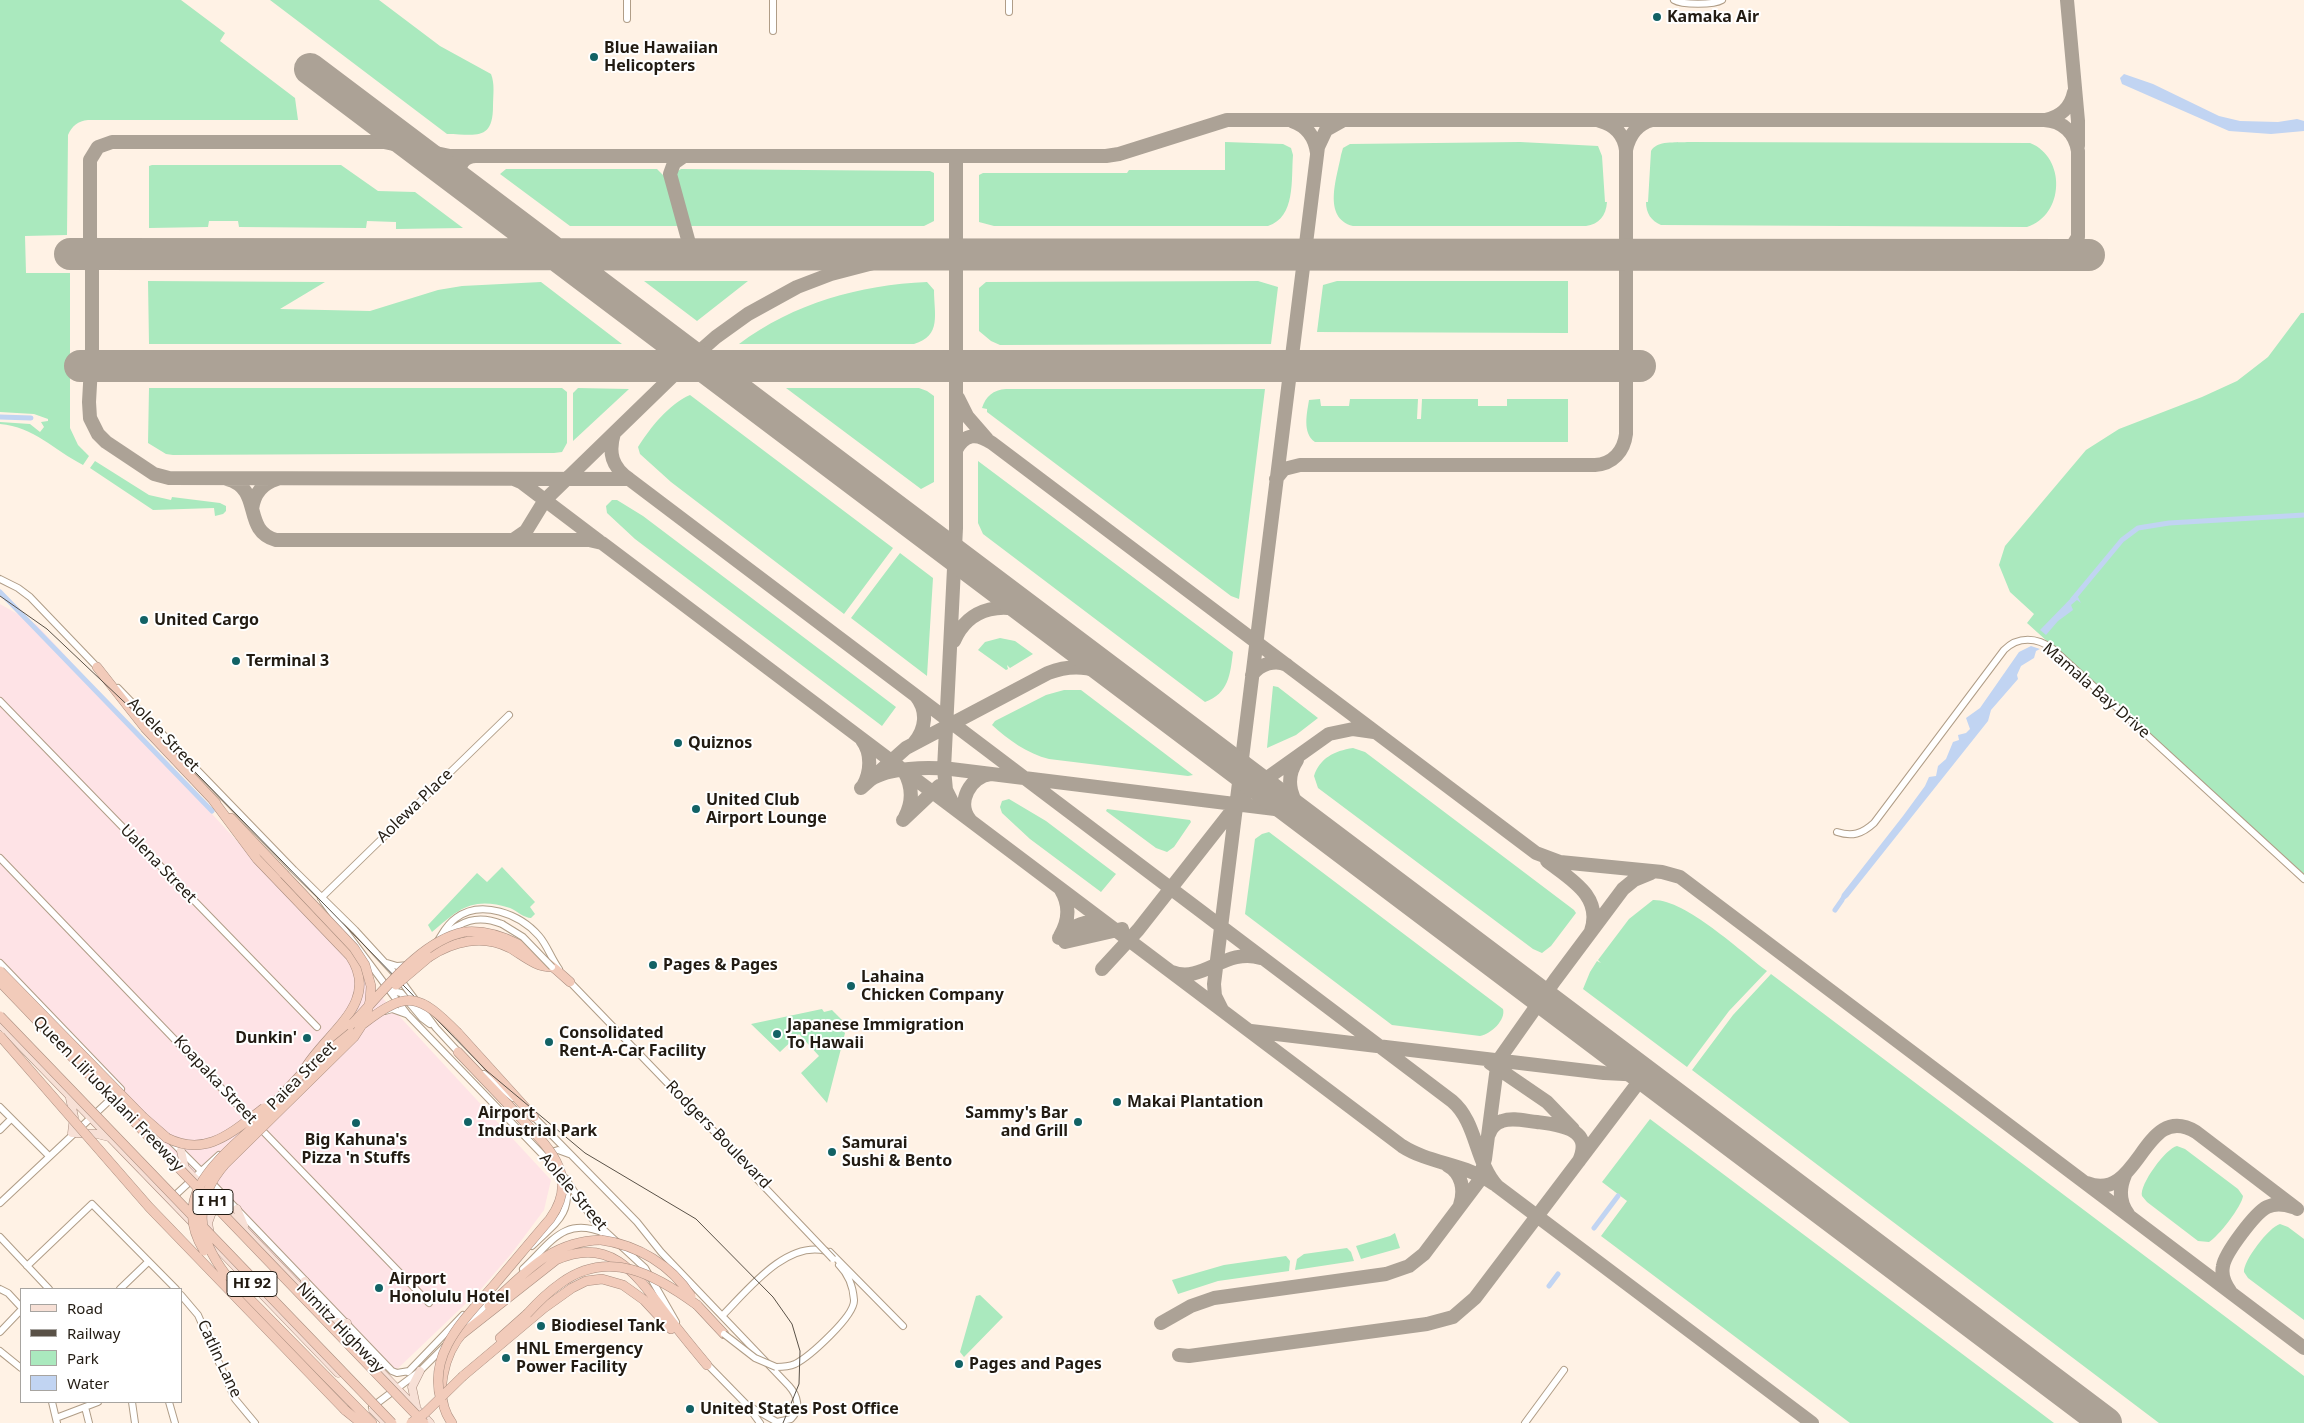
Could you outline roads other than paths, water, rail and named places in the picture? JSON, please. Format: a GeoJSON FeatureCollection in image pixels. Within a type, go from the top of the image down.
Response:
{"type":"FeatureCollection","features":[{"type":"Feature","properties":{"kind":"highway"},"geometry":{"type":"LineString","coordinates":[[97,667],[140,722],[213,800],[350,956],[359,975],[359,994],[353,1009],[312,1056],[303,1072]]}},
{"type":"Feature","properties":{"kind":"highway"},"geometry":{"type":"LineString","coordinates":[[226,1275],[206,1245],[203,1233],[202,1209],[210,1184],[225,1164],[354,1037],[365,1020],[370,1001],[370,978],[359,953],[281,877]]}},
{"type":"Feature","properties":{"kind":"highway"},"geometry":{"type":"LineString","coordinates":[[372,1423],[207,1255],[197,1236],[193,1216],[195,1196],[206,1173],[252,1128],[303,1072],[430,946],[453,934],[480,932],[494,934],[517,944],[558,970],[570,982]]}},
{"type":"Feature","properties":{"kind":"highway"},"geometry":{"type":"LineString","coordinates":[[353,1024],[429,957],[457,943],[474,941],[493,942],[510,948],[539,966],[552,967]]}},
{"type":"Feature","properties":{"kind":"highway"},"geometry":{"type":"LineString","coordinates":[[0,972],[154,1128],[174,1142],[198,1146],[224,1138],[279,1098]]}},
{"type":"Feature","properties":{"kind":"highway","name":"Queen Liliʻuokalani Freeway"},"geometry":{"type":"LineString","coordinates":[[0,982],[424,1423]]}},
{"type":"Feature","properties":{"kind":"highway"},"geometry":{"type":"LineString","coordinates":[[303,1072],[384,1008],[395,1003],[413,1001],[424,1004],[435,1011],[458,1033],[534,1117]]}},
{"type":"Feature","properties":{"kind":"highway","name":"Queen Liliʻuokalani Freeway"},"geometry":{"type":"LineString","coordinates":[[0,1016],[392,1423]]}},
{"type":"Feature","properties":{"kind":"highway"},"geometry":{"type":"LineString","coordinates":[[0,1036],[149,1207],[345,1410],[361,1423]]}},
{"type":"Feature","properties":{"kind":"highway"},"geometry":{"type":"LineString","coordinates":[[452,1423],[442,1401],[437,1381],[439,1368],[451,1335],[550,1220],[561,1199],[562,1180],[559,1164],[547,1146],[458,1052]]}},
{"type":"Feature","properties":{"kind":"highway"},"geometry":{"type":"LineString","coordinates":[[442,1401],[447,1361],[462,1334],[542,1258],[566,1246],[591,1241],[617,1242],[648,1254],[666,1269],[689,1293],[697,1305],[724,1334]]}},
{"type":"Feature","properties":{"kind":"highway"},"geometry":{"type":"LineString","coordinates":[[462,1334],[556,1260],[574,1253],[584,1252],[611,1257],[631,1270],[707,1365]]}},
{"type":"Feature","properties":{"kind":"highway"},"geometry":{"type":"LineString","coordinates":[[463,1376],[478,1358],[553,1288],[586,1270],[608,1266],[645,1273],[668,1284],[697,1305]]}},
{"type":"Feature","properties":{"kind":"highway"},"geometry":{"type":"LineString","coordinates":[[411,1423],[425,1413],[463,1376],[562,1295],[578,1284],[594,1280],[614,1281],[637,1294],[707,1365]]}},
{"type":"Feature","properties":{"kind":"main road","name":"Nimitz Highway"},"geometry":{"type":"LineString","coordinates":[[0,972],[107,1089],[383,1374],[398,1386],[430,1423]]}},
{"type":"Feature","properties":{"kind":"main road"},"geometry":{"type":"LineString","coordinates":[[37,1012],[51,1016]]}},
{"type":"Feature","properties":{"kind":"main road","name":"Nimitz Highway"},"geometry":{"type":"LineString","coordinates":[[0,1024],[386,1423]]}},
{"type":"Feature","properties":{"kind":"main road"},"geometry":{"type":"LineString","coordinates":[[106,1072],[107,1089]]}},
{"type":"Feature","properties":{"kind":"main road"},"geometry":{"type":"LineString","coordinates":[[69,1094],[74,1117],[72,1133],[111,1137]]}},
{"type":"Feature","properties":{"kind":"main road"},"geometry":{"type":"LineString","coordinates":[[181,1152],[186,1169]]}},
{"type":"Feature","properties":{"kind":"main road"},"geometry":{"type":"LineString","coordinates":[[212,1243],[208,1223],[212,1212],[222,1209],[230,1214]]}},
{"type":"Feature","properties":{"kind":"main road"},"geometry":{"type":"LineString","coordinates":[[237,1209],[246,1231]]}},
{"type":"Feature","properties":{"kind":"main road"},"geometry":{"type":"LineString","coordinates":[[305,1281],[312,1299]]}},
{"type":"Feature","properties":{"kind":"main road"},"geometry":{"type":"LineString","coordinates":[[334,1322],[347,1323]]}},
{"type":"Feature","properties":{"kind":"main road"},"geometry":{"type":"LineString","coordinates":[[383,1374],[385,1364]]}},
{"type":"Feature","properties":{"kind":"main road"},"geometry":{"type":"LineString","coordinates":[[417,1408],[412,1387],[420,1371]]}},
{"type":"Feature","properties":{"kind":"street"},"geometry":{"type":"LineString","coordinates":[[627,0],[627,19]]}},
{"type":"Feature","properties":{"kind":"street"},"geometry":{"type":"LineString","coordinates":[[773,0],[773,31]]}},
{"type":"Feature","properties":{"kind":"street"},"geometry":{"type":"LineString","coordinates":[[1009,0],[1009,12]]}},
{"type":"Feature","properties":{"kind":"street"},"geometry":{"type":"LineString","coordinates":[[1674,0],[1679,2],[1707,3],[1722,0]]}},
{"type":"Feature","properties":{"kind":"street","name":"Aolele Street"},"geometry":{"type":"LineString","coordinates":[[0,579],[18,588],[30,598],[321,898],[335,909],[399,978],[436,1028],[458,1052],[534,1117],[572,1155],[794,1392],[798,1407],[791,1419],[777,1422],[748,1405]]}},
{"type":"Feature","properties":{"kind":"street","name":"Mamala Bay Drive"},"geometry":{"type":"LineString","coordinates":[[1837,832],[1856,834],[1874,823],[2004,650],[2013,643],[2027,639],[2040,642],[2053,649],[2304,879]]}},
{"type":"Feature","properties":{"kind":"street","name":"Ualena Street"},"geometry":{"type":"LineString","coordinates":[[0,701],[317,1027]]}},
{"type":"Feature","properties":{"kind":"street","name":"Aolewa Place"},"geometry":{"type":"LineString","coordinates":[[321,898],[509,715]]}},
{"type":"Feature","properties":{"kind":"street","name":"Koapaka Street"},"geometry":{"type":"LineString","coordinates":[[0,858],[429,1303]]}},
{"type":"Feature","properties":{"kind":"street","name":"Aolele Street"},"geometry":{"type":"LineString","coordinates":[[321,898],[407,1014],[565,1178],[588,1215],[630,1252],[645,1268],[676,1322],[707,1365],[748,1405],[760,1423]]}},
{"type":"Feature","properties":{"kind":"street","name":"Rodgers Boulevard"},"geometry":{"type":"LineString","coordinates":[[388,990],[438,941],[449,923],[467,912],[488,910],[506,914],[522,921],[541,938],[551,958],[570,982],[903,1326]]}},
{"type":"Feature","properties":{"kind":"street"},"geometry":{"type":"LineString","coordinates":[[438,941],[454,927],[467,920],[483,918],[502,924],[523,937],[849,1277],[854,1300],[850,1312],[808,1355],[794,1364],[776,1367],[763,1363],[724,1334]]}},
{"type":"Feature","properties":{"kind":"street"},"geometry":{"type":"LineString","coordinates":[[384,961],[397,966],[416,962]]}},
{"type":"Feature","properties":{"kind":"street"},"geometry":{"type":"LineString","coordinates":[[0,963],[385,1364],[396,1373],[409,1370]]}},
{"type":"Feature","properties":{"kind":"street"},"geometry":{"type":"LineString","coordinates":[[388,990],[401,993],[422,1018],[436,1028]]}},
{"type":"Feature","properties":{"kind":"street","name":"Paiea Street"},"geometry":{"type":"LineString","coordinates":[[170,1200],[255,1123],[388,990]]}},
{"type":"Feature","properties":{"kind":"street"},"geometry":{"type":"LineString","coordinates":[[353,1024],[376,1018],[387,1010],[399,1010],[407,1014]]}},
{"type":"Feature","properties":{"kind":"street"},"geometry":{"type":"LineString","coordinates":[[0,1203],[72,1133],[122,1090]]}},
{"type":"Feature","properties":{"kind":"street"},"geometry":{"type":"LineString","coordinates":[[0,1107],[49,1156]]}},
{"type":"Feature","properties":{"kind":"street"},"geometry":{"type":"LineString","coordinates":[[0,1130],[11,1119]]}},
{"type":"Feature","properties":{"kind":"street"},"geometry":{"type":"LineString","coordinates":[[544,1156],[558,1150],[572,1155]]}},
{"type":"Feature","properties":{"kind":"street"},"geometry":{"type":"LineString","coordinates":[[398,1386],[409,1370],[560,1218],[568,1201],[565,1178]]}},
{"type":"Feature","properties":{"kind":"street"},"geometry":{"type":"LineString","coordinates":[[27,1266],[92,1204],[147,1262],[175,1288]]}},
{"type":"Feature","properties":{"kind":"street"},"geometry":{"type":"LineString","coordinates":[[372,1408],[398,1386],[420,1371],[564,1231],[581,1226],[596,1229],[611,1237]]}},
{"type":"Feature","properties":{"kind":"street"},"geometry":{"type":"LineString","coordinates":[[0,1238],[48,1288]]}},
{"type":"Feature","properties":{"kind":"street"},"geometry":{"type":"LineString","coordinates":[[722,1316],[787,1256],[801,1250],[817,1248],[830,1252]]}},
{"type":"Feature","properties":{"kind":"street"},"geometry":{"type":"LineString","coordinates":[[121,1288],[147,1262]]}},
{"type":"Feature","properties":{"kind":"street"},"geometry":{"type":"LineString","coordinates":[[0,1289],[8,1293],[20,1308]]}},
{"type":"Feature","properties":{"kind":"street","name":"Catlin Lane"},"geometry":{"type":"LineString","coordinates":[[182,1296],[198,1315],[235,1399],[256,1423]]}},
{"type":"Feature","properties":{"kind":"street"},"geometry":{"type":"LineString","coordinates":[[0,1332],[20,1310]]}},
{"type":"Feature","properties":{"kind":"street"},"geometry":{"type":"LineString","coordinates":[[0,1351],[20,1367]]}},
{"type":"Feature","properties":{"kind":"street"},"geometry":{"type":"LineString","coordinates":[[1525,1423],[1564,1370]]}},
{"type":"Feature","properties":{"kind":"street"},"geometry":{"type":"LineString","coordinates":[[52,1403],[57,1421],[95,1403]]}},
{"type":"Feature","properties":{"kind":"street"},"geometry":{"type":"LineString","coordinates":[[132,1403],[135,1423]]}},
{"type":"Feature","properties":{"kind":"street"},"geometry":{"type":"LineString","coordinates":[[169,1403],[176,1423]]}},
{"type":"Feature","properties":{"kind":"street"},"geometry":{"type":"LineString","coordinates":[[85,1407],[89,1423]]}},
{"type":"Feature","properties":{"kind":"water"},"geometry":{"type":"Polygon","coordinates":[[[2124,74],[2153,84],[2219,116],[2240,121],[2278,122],[2297,119],[2304,121],[2304,131],[2271,134],[2229,131],[2122,84],[2120,78],[2124,74]]]}},
{"type":"Feature","properties":{"kind":"water"},"geometry":{"type":"Polygon","coordinates":[[[2076,593],[2081,603],[2077,600],[2071,605],[2073,610],[2058,621],[2046,635],[2040,630],[2076,593]]]}},
{"type":"Feature","properties":{"kind":"water"},"geometry":{"type":"Polygon","coordinates":[[[2031,646],[2040,649],[2036,651],[2034,658],[2021,666],[2017,675],[2018,679],[1991,710],[1988,721],[1848,897],[1838,905],[1842,894],[1903,816],[1925,786],[1929,777],[1936,776],[1938,766],[1946,759],[1953,742],[1959,740],[1958,735],[1966,733],[1970,729],[1966,718],[1980,708],[2019,652],[2031,646]]]}},
{"type":"Feature","properties":{"kind":"waterway"},"geometry":{"type":"LineString","coordinates":[[0,417],[31,418]]}},
{"type":"Feature","properties":{"kind":"waterway"},"geometry":{"type":"LineString","coordinates":[[2073,599],[2122,540],[2138,528],[2169,523],[2304,515]]}},
{"type":"Feature","properties":{"kind":"waterway"},"geometry":{"type":"LineString","coordinates":[[0,592],[212,811]]}},
{"type":"Feature","properties":{"kind":"waterway"},"geometry":{"type":"LineString","coordinates":[[1835,910],[1842,900]]}},
{"type":"Feature","properties":{"kind":"waterway"},"geometry":{"type":"LineString","coordinates":[[1594,1228],[1618,1196]]}},
{"type":"Feature","properties":{"kind":"waterway"},"geometry":{"type":"LineString","coordinates":[[1549,1286],[1558,1274]]}},
{"type":"Feature","properties":{"kind":"railway"},"geometry":{"type":"LineString","coordinates":[[0,596],[47,629],[157,733],[487,1071],[585,1153],[696,1219],[773,1297],[792,1324],[800,1351],[799,1384],[783,1423]]}},
{"type":"Feature","properties":{"kind":"place","name":"Kamaka Air"},"geometry":{"type":"Point","coordinates":[1657,17]}},
{"type":"Feature","properties":{"kind":"place","name":"Blue Hawaiian Helicopters"},"geometry":{"type":"Point","coordinates":[594,57]}},
{"type":"Feature","properties":{"kind":"place","name":"United Cargo"},"geometry":{"type":"Point","coordinates":[144,620]}},
{"type":"Feature","properties":{"kind":"place","name":"Terminal 3"},"geometry":{"type":"Point","coordinates":[236,661]}},
{"type":"Feature","properties":{"kind":"place","name":"Quiznos"},"geometry":{"type":"Point","coordinates":[678,743]}},
{"type":"Feature","properties":{"kind":"place","name":"United Club Airport Lounge"},"geometry":{"type":"Point","coordinates":[696,809]}},
{"type":"Feature","properties":{"kind":"place","name":"Pages & Pages"},"geometry":{"type":"Point","coordinates":[653,965]}},
{"type":"Feature","properties":{"kind":"place","name":"Lahaina Chicken Company"},"geometry":{"type":"Point","coordinates":[851,986]}},
{"type":"Feature","properties":{"kind":"place","name":"Japanese Immigration To Hawaii"},"geometry":{"type":"Point","coordinates":[777,1034]}},
{"type":"Feature","properties":{"kind":"place","name":"Dunkin'"},"geometry":{"type":"Point","coordinates":[307,1038]}},
{"type":"Feature","properties":{"kind":"place","name":"Consolidated Rent-A-Car Facility"},"geometry":{"type":"Point","coordinates":[549,1042]}},
{"type":"Feature","properties":{"kind":"place","name":"Makai Plantation"},"geometry":{"type":"Point","coordinates":[1117,1102]}},
{"type":"Feature","properties":{"kind":"place","name":"Airport Industrial Park"},"geometry":{"type":"Point","coordinates":[468,1122]}},
{"type":"Feature","properties":{"kind":"place","name":"Sammy's Bar and Grill"},"geometry":{"type":"Point","coordinates":[1078,1122]}},
{"type":"Feature","properties":{"kind":"place","name":"Big Kahuna's Pizza 'n Stuffs"},"geometry":{"type":"Point","coordinates":[356,1123]}},
{"type":"Feature","properties":{"kind":"place","name":"Samurai Sushi & Bento"},"geometry":{"type":"Point","coordinates":[832,1152]}},
{"type":"Feature","properties":{"kind":"place","name":"Airport Honolulu Hotel"},"geometry":{"type":"Point","coordinates":[379,1288]}},
{"type":"Feature","properties":{"kind":"place","name":"Biodiesel Tank"},"geometry":{"type":"Point","coordinates":[541,1326]}},
{"type":"Feature","properties":{"kind":"place","name":"HNL Emergency Power Facility"},"geometry":{"type":"Point","coordinates":[506,1358]}},
{"type":"Feature","properties":{"kind":"place","name":"Pages and Pages"},"geometry":{"type":"Point","coordinates":[959,1364]}},
{"type":"Feature","properties":{"kind":"place","name":"United States Post Office"},"geometry":{"type":"Point","coordinates":[690,1409]}}]}
